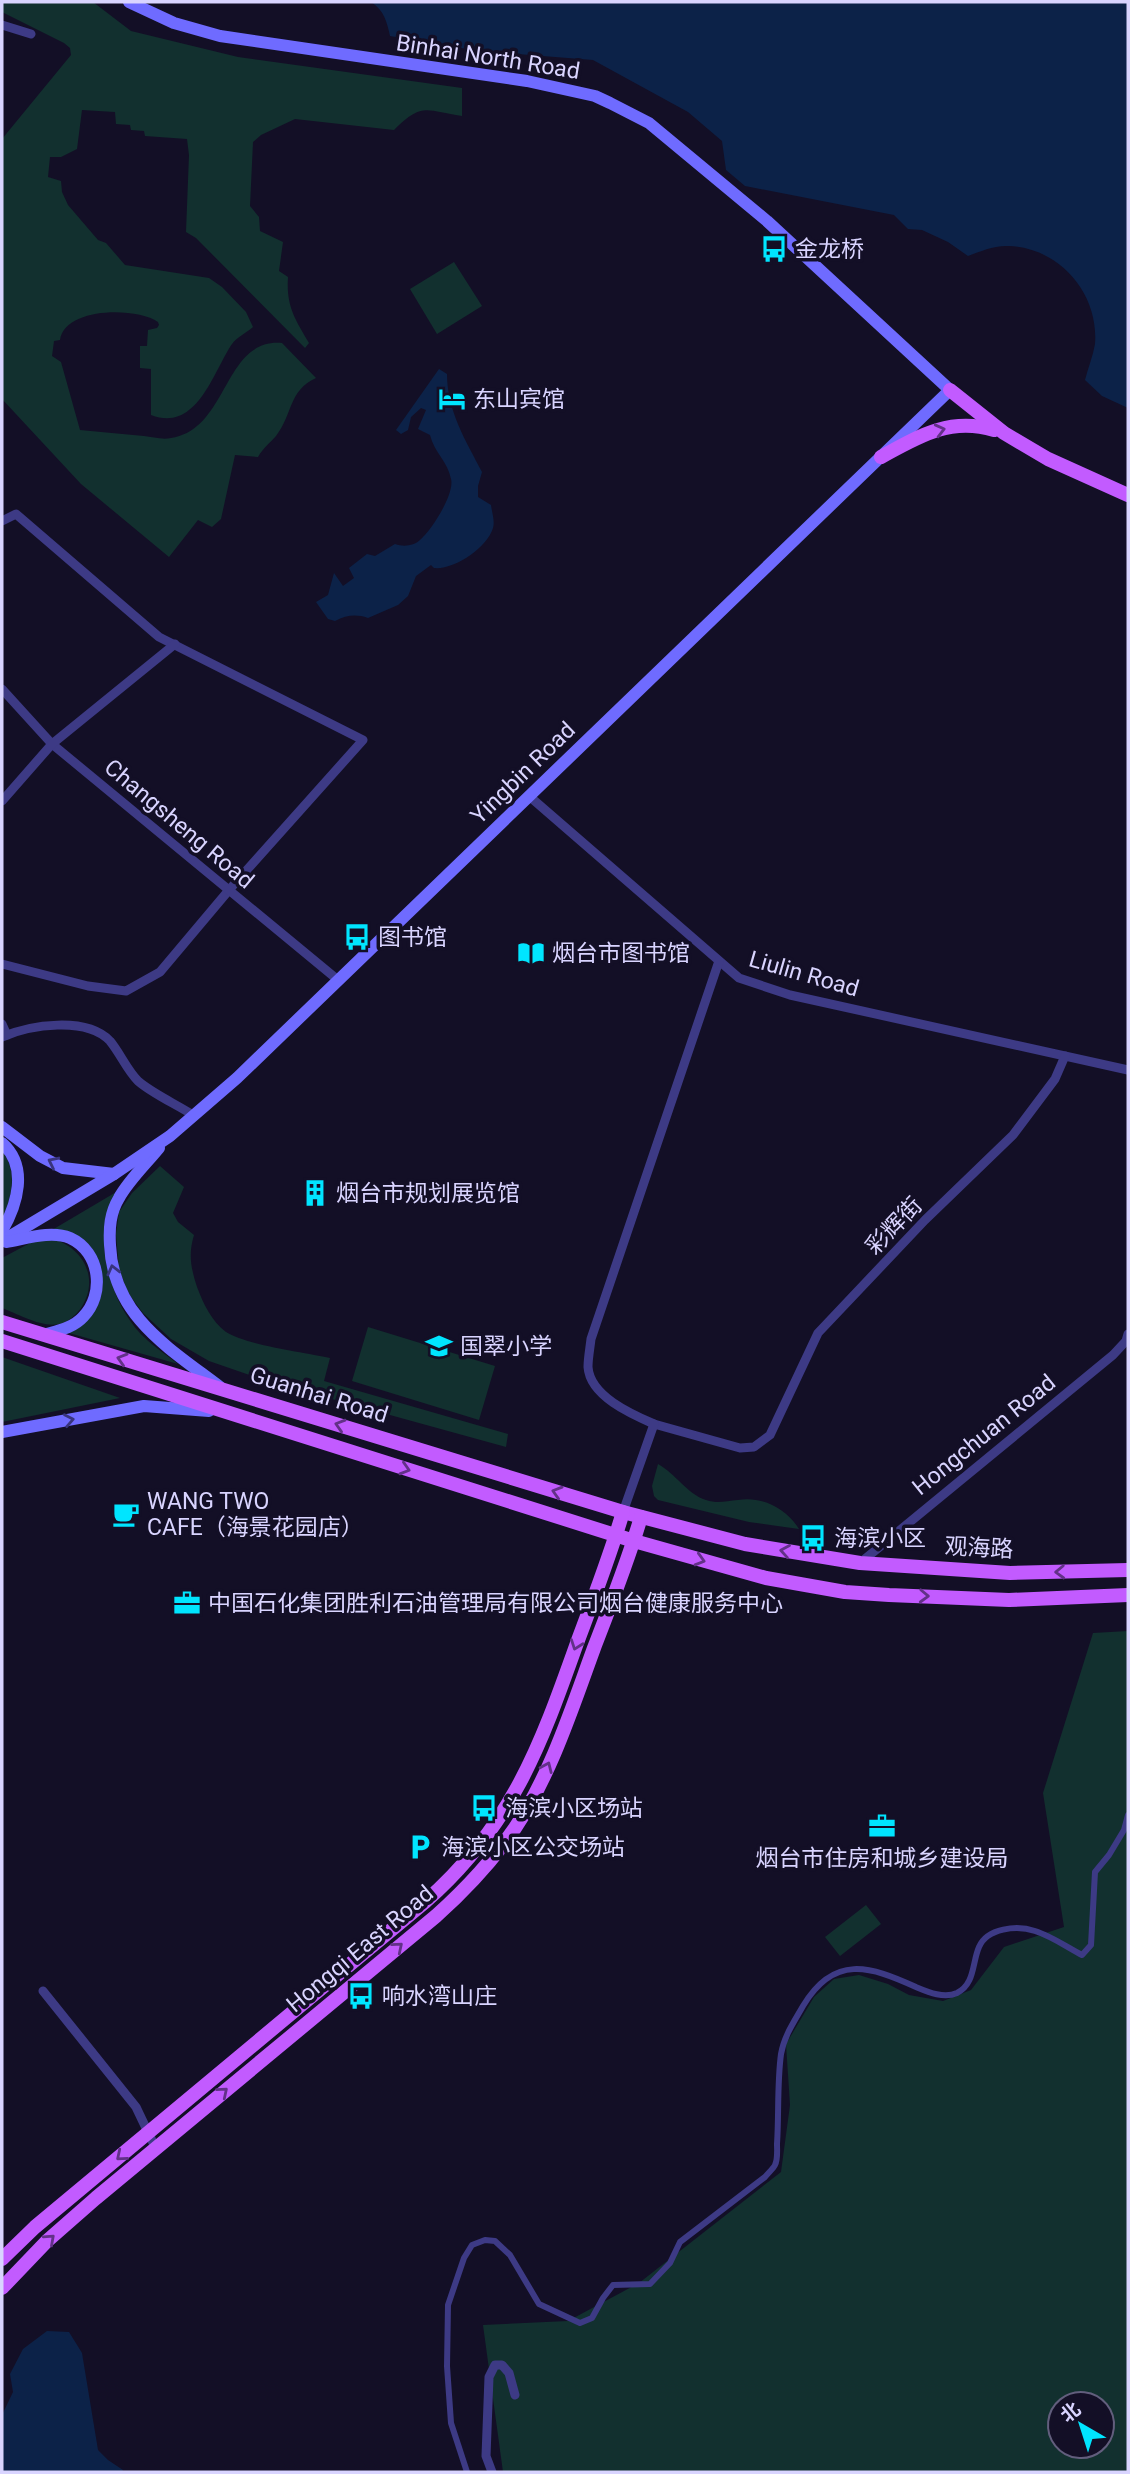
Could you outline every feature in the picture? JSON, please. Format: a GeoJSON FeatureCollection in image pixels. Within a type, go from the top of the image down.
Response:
{"type":"FeatureCollection","features":[{"type":"Feature","properties":{"kind":"main road","name":"Binhai North Road"},"geometry":{"type":"LineString","coordinates":[[130,2],[174,23],[220,36],[527,81],[595,96],[610,103],[649,123],[767,220],[950,390]]}},
{"type":"Feature","properties":{"kind":"main road"},"geometry":{"type":"LineString","coordinates":[[950,390],[1004,433],[1048,459],[1128,495]]}},
{"type":"Feature","properties":{"kind":"main road","name":"Yingbin Road"},"geometry":{"type":"LineString","coordinates":[[2,1242],[114,1174],[170,1136],[237,1078],[950,390]]}},
{"type":"Feature","properties":{"kind":"main road"},"geometry":{"type":"LineString","coordinates":[[881,457],[924,434],[947,427],[975,424],[1004,433]]}},
{"type":"Feature","properties":{"kind":"main road"},"geometry":{"type":"LineString","coordinates":[[2,1127],[40,1156],[63,1168],[114,1174]]}},
{"type":"Feature","properties":{"kind":"main road"},"geometry":{"type":"LineString","coordinates":[[170,1136],[120,1196],[113,1210],[109,1228],[110,1258],[116,1281],[128,1306],[145,1328],[223,1389]]}},
{"type":"Feature","properties":{"kind":"main road"},"geometry":{"type":"LineString","coordinates":[[2,1143],[13,1159],[18,1177],[18,1195],[2,1231]]}},
{"type":"Feature","properties":{"kind":"main road"},"geometry":{"type":"LineString","coordinates":[[2,1242],[51,1234],[69,1237],[78,1243],[94,1264],[98,1278],[97,1291],[94,1302],[84,1317],[74,1325],[44,1335]]}},
{"type":"Feature","properties":{"kind":"main road","name":"Guanhai Road"},"geometry":{"type":"LineString","coordinates":[[2,1322],[623,1512]]}},
{"type":"Feature","properties":{"kind":"main road","name":"Guanhai Road"},"geometry":{"type":"LineString","coordinates":[[2,1341],[634,1541]]}},
{"type":"Feature","properties":{"kind":"main road"},"geometry":{"type":"LineString","coordinates":[[2,1432],[144,1406],[223,1412]]}},
{"type":"Feature","properties":{"kind":"main road","name":"观海路"},"geometry":{"type":"LineString","coordinates":[[623,1512],[745,1544],[860,1563],[1010,1573],[1128,1570]]}},
{"type":"Feature","properties":{"kind":"main road","name":"Hongqi East Road"},"geometry":{"type":"LineString","coordinates":[[2,2259],[35,2227],[426,1901],[448,1881],[484,1840],[530,1767],[553,1711],[623,1512]]}},
{"type":"Feature","properties":{"kind":"main road","name":"Hongqi East Road"},"geometry":{"type":"LineString","coordinates":[[2,2288],[47,2242],[436,1916],[460,1894],[501,1845],[515,1828],[544,1775],[568,1718],[641,1517]]}},
{"type":"Feature","properties":{"kind":"main road"},"geometry":{"type":"LineString","coordinates":[[634,1541],[766,1578],[845,1592],[1009,1600],[1128,1595]]}},
{"type":"Feature","properties":{"kind":"street"},"geometry":{"type":"LineString","coordinates":[[2,25],[31,34]]}},
{"type":"Feature","properties":{"kind":"street"},"geometry":{"type":"LineString","coordinates":[[2,521],[16,514],[159,637],[363,740],[160,972],[126,991],[88,986],[2,964]]}},
{"type":"Feature","properties":{"kind":"street"},"geometry":{"type":"LineString","coordinates":[[2,801],[52,744],[174,644]]}},
{"type":"Feature","properties":{"kind":"street","name":"Changsheng Road"},"geometry":{"type":"LineString","coordinates":[[2,689],[52,744],[338,980]]}},
{"type":"Feature","properties":{"kind":"street","name":"Liulin Road"},"geometry":{"type":"LineString","coordinates":[[529,796],[739,978],[790,995],[1128,1070]]}},
{"type":"Feature","properties":{"kind":"street"},"geometry":{"type":"LineString","coordinates":[[623,1512],[654,1424],[631,1414],[599,1391],[588,1370],[591,1339],[719,961]]}},
{"type":"Feature","properties":{"kind":"street"},"geometry":{"type":"LineString","coordinates":[[2,1024],[4,1036],[21,1029],[59,1025],[88,1028],[108,1039],[138,1080],[193,1115]]}},
{"type":"Feature","properties":{"kind":"street","name":"彩辉街"},"geometry":{"type":"LineString","coordinates":[[654,1424],[740,1448],[754,1447],[770,1435],[818,1334],[925,1220],[1013,1135],[1055,1079],[1065,1056]]}},
{"type":"Feature","properties":{"kind":"street","name":"Hongchuan Road"},"geometry":{"type":"LineString","coordinates":[[860,1563],[1113,1355],[1126,1341],[1128,1334]]}},
{"type":"Feature","properties":{"kind":"street"},"geometry":{"type":"LineString","coordinates":[[467,2472],[451,2423],[447,2366],[448,2305],[464,2258],[472,2245],[485,2240],[495,2241],[510,2255],[539,2304],[580,2323],[592,2318],[613,2285],[650,2284],[670,2263],[680,2242],[765,2177],[776,2164],[778,2076],[783,2041],[808,1997],[824,1979],[840,1970],[859,1968],[882,1972],[927,1991],[942,1995],[955,1994],[968,1986],[979,1945],[993,1931],[1012,1929],[1033,1930],[1082,1955],[1091,1945],[1095,1872],[1124,1830],[1128,1815]]}},
{"type":"Feature","properties":{"kind":"street"},"geometry":{"type":"LineString","coordinates":[[43,1991],[136,2107],[156,2149]]}},
{"type":"Feature","properties":{"kind":"street"},"geometry":{"type":"LineString","coordinates":[[492,2472],[486,2456],[489,2377],[495,2365],[502,2365],[509,2373],[515,2395]]}},
{"type":"Feature","properties":{"kind":"green space"},"geometry":{"type":"Polygon","coordinates":[[[2,2],[93,2],[131,31],[238,57],[462,88],[462,116],[425,110],[411,115],[394,130],[295,119],[261,135],[253,142],[250,206],[259,217],[260,231],[283,242],[279,271],[288,277],[290,304],[309,343],[305,348],[196,238],[186,232],[189,155],[187,139],[145,136],[144,131],[131,130],[130,125],[116,124],[115,112],[82,110],[77,149],[61,157],[50,157],[48,177],[61,181],[62,192],[68,205],[98,240],[106,243],[125,265],[209,278],[222,287],[246,312],[253,327],[232,344],[202,397],[192,408],[167,418],[151,415],[151,369],[140,368],[140,346],[147,346],[148,330],[157,328],[158,322],[148,317],[119,312],[87,316],[74,321],[65,329],[60,340],[54,341],[52,356],[61,362],[80,430],[165,439],[190,431],[205,419],[236,368],[248,354],[263,345],[282,343],[316,378],[300,389],[281,428],[258,457],[235,455],[221,519],[212,527],[198,520],[169,557],[81,484],[2,399],[2,139],[71,55],[70,48],[64,43],[2,12],[2,2]]]}},
{"type":"Feature","properties":{"kind":"green space"},"geometry":{"type":"Polygon","coordinates":[[[454,262],[482,306],[437,334],[410,289],[454,262]]]}},
{"type":"Feature","properties":{"kind":"green space"},"geometry":{"type":"Polygon","coordinates":[[[2,1151],[10,1167],[12,1184],[2,1219],[2,1151]]]}},
{"type":"Feature","properties":{"kind":"green space"},"geometry":{"type":"Polygon","coordinates":[[[160,1166],[184,1187],[173,1213],[178,1222],[194,1235],[191,1249],[193,1274],[205,1306],[221,1328],[235,1337],[330,1358],[324,1381],[508,1434],[506,1447],[303,1391],[302,1393],[209,1361],[171,1339],[143,1313],[128,1293],[119,1269],[116,1234],[119,1212],[132,1193],[160,1166]]]}},
{"type":"Feature","properties":{"kind":"green space"},"geometry":{"type":"Polygon","coordinates":[[[123,1188],[107,1222],[104,1236],[104,1251],[112,1284],[134,1327],[178,1364],[69,1333],[86,1321],[97,1306],[102,1277],[100,1266],[52,1230],[123,1188]]]}},
{"type":"Feature","properties":{"kind":"green space"},"geometry":{"type":"Polygon","coordinates":[[[49,1238],[61,1242],[79,1255],[85,1264],[89,1285],[87,1297],[77,1313],[66,1322],[52,1325],[2,1308],[2,1258],[32,1242],[49,1238]]]}},
{"type":"Feature","properties":{"kind":"green space"},"geometry":{"type":"Polygon","coordinates":[[[368,1327],[495,1366],[479,1420],[352,1381],[368,1327]]]}},
{"type":"Feature","properties":{"kind":"green space"},"geometry":{"type":"Polygon","coordinates":[[[2,1357],[120,1398],[2,1422],[2,1357]]]}},
{"type":"Feature","properties":{"kind":"green space"},"geometry":{"type":"Polygon","coordinates":[[[658,1464],[699,1497],[714,1502],[747,1499],[764,1502],[787,1515],[799,1529],[749,1522],[658,1500],[654,1496],[652,1486],[658,1464]]]}},
{"type":"Feature","properties":{"kind":"green space"},"geometry":{"type":"Polygon","coordinates":[[[1128,1631],[1128,2472],[503,2472],[483,2325],[568,2321],[639,2283],[781,2172],[790,2105],[786,2044],[814,1997],[834,1979],[859,1975],[888,1984],[909,1995],[943,2001],[971,1990],[1004,1947],[1064,1927],[1043,1793],[1093,1633],[1128,1631]]]}},
{"type":"Feature","properties":{"kind":"green space"},"geometry":{"type":"Polygon","coordinates":[[[866,1905],[881,1924],[840,1956],[825,1937],[866,1905]]]}},
{"type":"Feature","properties":{"kind":"water"},"geometry":{"type":"Polygon","coordinates":[[[371,2],[1128,2],[1128,408],[1102,396],[1085,380],[1095,344],[1095,326],[1090,308],[1073,277],[1045,255],[1028,249],[1004,246],[968,256],[948,242],[922,230],[908,229],[894,215],[745,186],[726,170],[722,141],[688,112],[593,60],[479,51],[390,36],[382,13],[371,2]]]}},
{"type":"Feature","properties":{"kind":"water"},"geometry":{"type":"Polygon","coordinates":[[[439,369],[447,374],[454,413],[482,472],[478,497],[491,505],[494,520],[490,536],[477,550],[460,561],[442,568],[434,568],[431,565],[416,576],[408,596],[398,605],[368,618],[348,616],[335,621],[328,619],[316,602],[328,595],[334,573],[343,586],[354,578],[349,568],[367,554],[375,556],[395,544],[408,545],[418,542],[442,511],[450,493],[451,479],[444,462],[430,435],[418,429],[426,410],[421,408],[411,417],[408,430],[401,434],[396,430],[439,369]]]}},
{"type":"Feature","properties":{"kind":"water"},"geometry":{"type":"Polygon","coordinates":[[[47,2331],[69,2332],[82,2353],[98,2450],[123,2470],[122,2472],[2,2472],[2,2415],[13,2392],[10,2374],[23,2349],[47,2331]]]}},
{"type":"Feature","properties":{"kind":"place","name":"金龙桥"},"geometry":{"type":"Point","coordinates":[774,249]}},
{"type":"Feature","properties":{"kind":"place","name":"东山宾馆"},"geometry":{"type":"Point","coordinates":[452,399]}},
{"type":"Feature","properties":{"kind":"place","name":"图书馆"},"geometry":{"type":"Point","coordinates":[357,937]}},
{"type":"Feature","properties":{"kind":"place","name":"烟台市图书馆"},"geometry":{"type":"Point","coordinates":[531,953]}},
{"type":"Feature","properties":{"kind":"place","name":"烟台市规划展览馆"},"geometry":{"type":"Point","coordinates":[315,1193]}},
{"type":"Feature","properties":{"kind":"place","name":"国翠小学"},"geometry":{"type":"Point","coordinates":[439,1346]}},
{"type":"Feature","properties":{"kind":"place","name":"WANG TWO CAFE（海景花园店）"},"geometry":{"type":"Point","coordinates":[126,1514]}},
{"type":"Feature","properties":{"kind":"place","name":"海滨小区"},"geometry":{"type":"Point","coordinates":[813,1538]}},
{"type":"Feature","properties":{"kind":"place","name":"中国石化集团胜利石油管理局有限公司烟台健康服务中心"},"geometry":{"type":"Point","coordinates":[187,1603]}},
{"type":"Feature","properties":{"kind":"place","name":"海滨小区场站"},"geometry":{"type":"Point","coordinates":[484,1808]}},
{"type":"Feature","properties":{"kind":"place","name":"烟台市住房和城乡建设局"},"geometry":{"type":"Point","coordinates":[882,1826]}},
{"type":"Feature","properties":{"kind":"place","name":"海滨小区公交场站"},"geometry":{"type":"Point","coordinates":[420,1847]}},
{"type":"Feature","properties":{"kind":"place","name":"响水湾山庄"},"geometry":{"type":"Point","coordinates":[361,1996]}}]}
